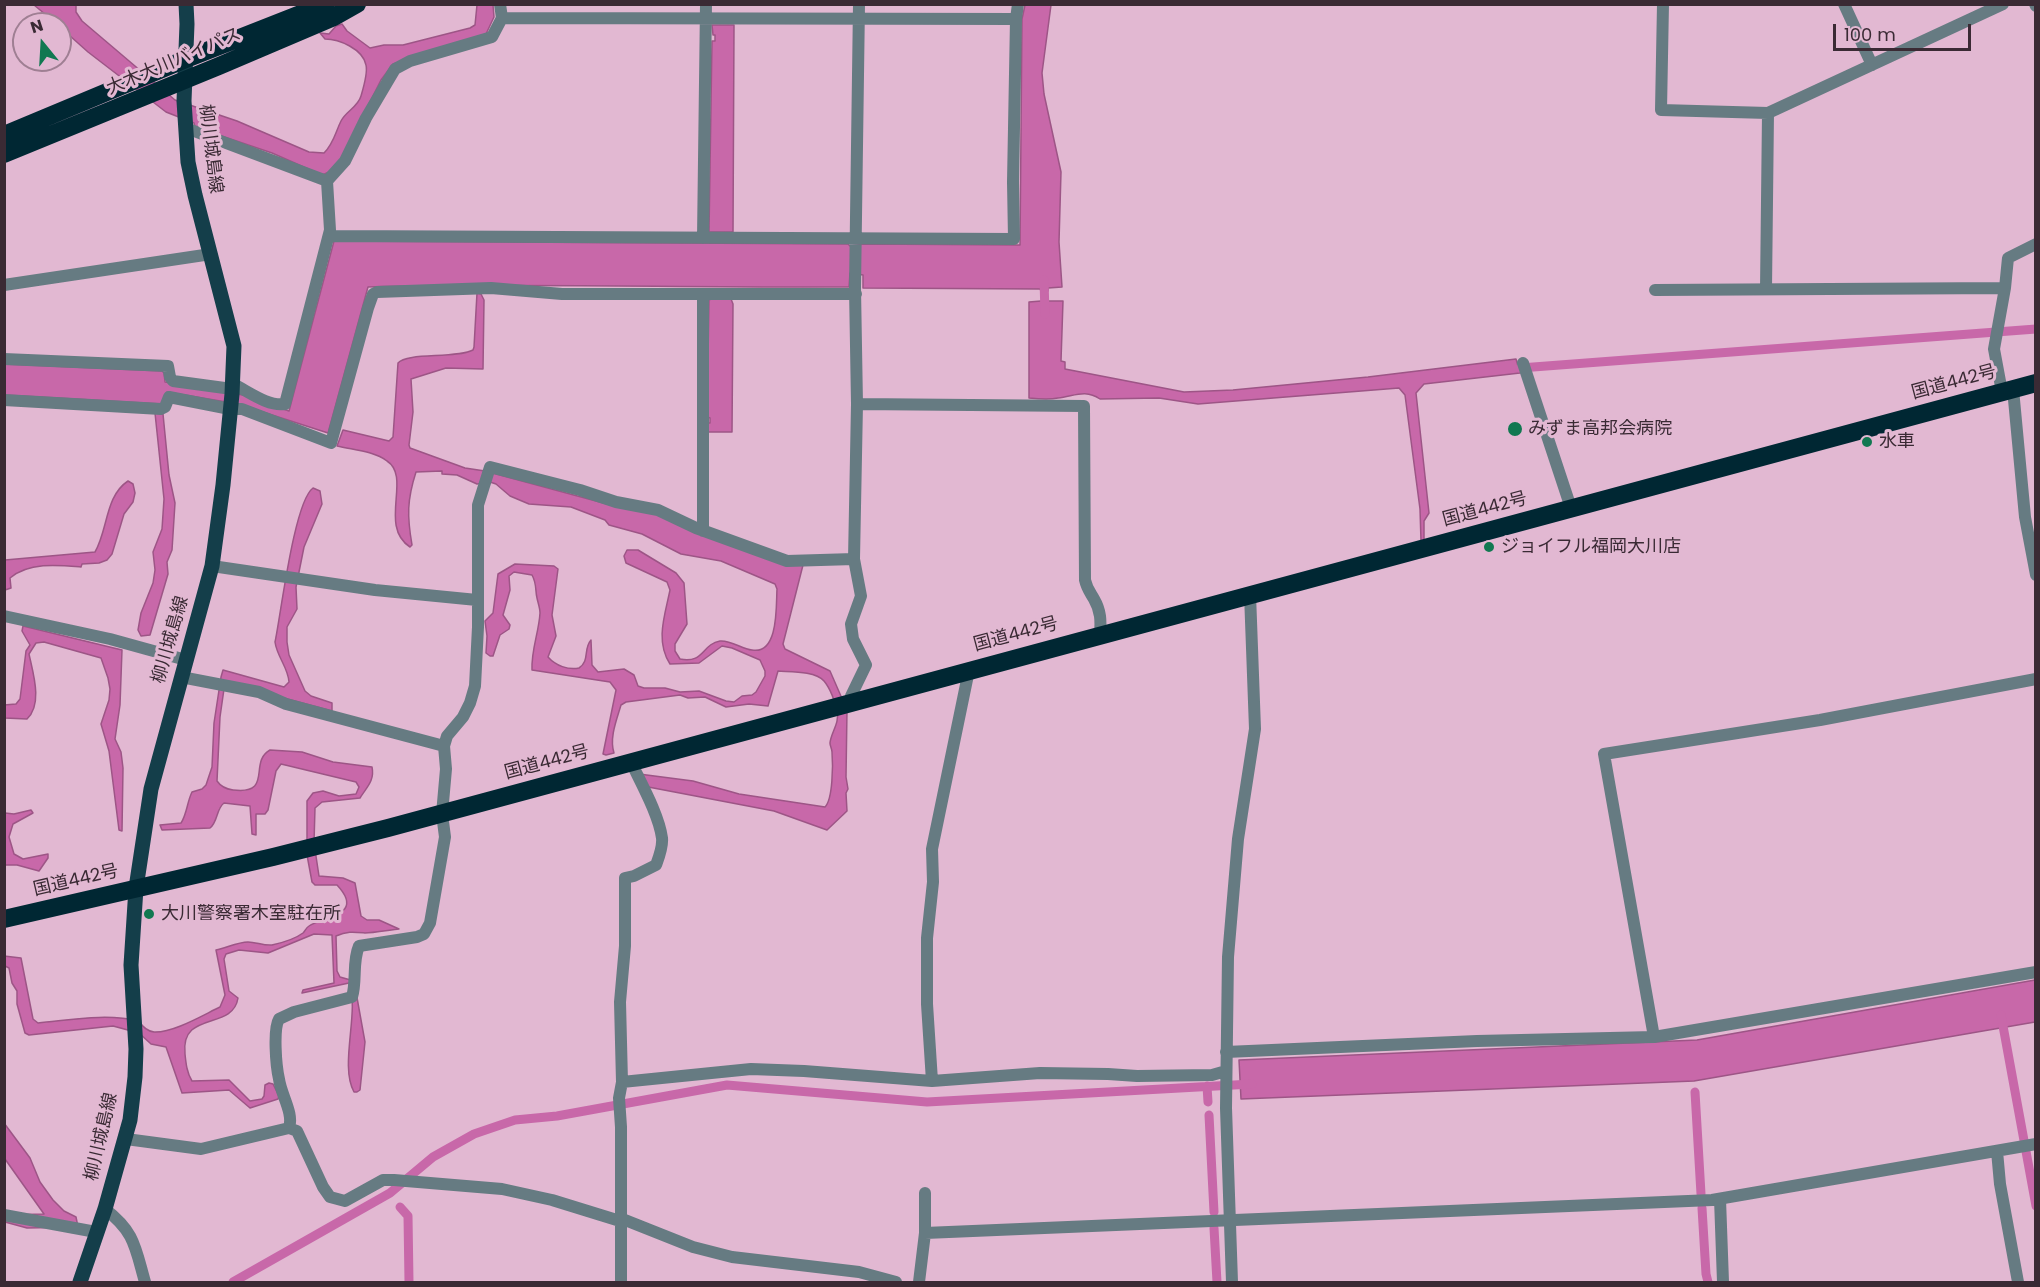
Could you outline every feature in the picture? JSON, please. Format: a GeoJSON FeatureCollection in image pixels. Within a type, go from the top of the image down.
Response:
{"type":"FeatureCollection","features":[{"type":"Feature","properties":{"kind":"highway","name":"大木大川バイパス"},"geometry":{"type":"LineString","coordinates":[[4,135],[186,58],[271,34],[330,11],[357,4]]}},
{"type":"Feature","properties":{"kind":"highway","name":"大木大川バイパス"},"geometry":{"type":"LineString","coordinates":[[4,154],[185,81],[271,34]]}},
{"type":"Feature","properties":{"kind":"highway","name":"国道442号"},"geometry":{"type":"LineString","coordinates":[[4,919],[273,857],[442,814],[1100,634],[2036,383]]}},
{"type":"Feature","properties":{"kind":"main road","name":"柳川城島線"},"geometry":{"type":"LineString","coordinates":[[80,1282],[105,1209],[130,1120],[136,1049],[131,965],[136,888],[151,789],[212,566],[232,397],[234,346],[195,195],[189,162],[184,101],[186,4]]}},
{"type":"Feature","properties":{"kind":"street"},"geometry":{"type":"LineString","coordinates":[[4,400],[161,409],[165,407],[169,397],[260,398],[280,405],[285,404],[329,236],[327,180],[345,161],[370,109],[395,69],[410,61],[492,38],[502,18],[500,4]]}},
{"type":"Feature","properties":{"kind":"street"},"geometry":{"type":"LineString","coordinates":[[703,238],[706,4]]}},
{"type":"Feature","properties":{"kind":"street"},"geometry":{"type":"LineString","coordinates":[[850,704],[851,696],[866,665],[853,639],[851,624],[861,596],[854,559],[859,4]]}},
{"type":"Feature","properties":{"kind":"street"},"geometry":{"type":"LineString","coordinates":[[329,236],[856,241],[1014,239],[1013,182],[1018,4]]}},
{"type":"Feature","properties":{"kind":"street"},"geometry":{"type":"LineString","coordinates":[[1663,4],[1660,110],[1768,112],[2003,4]]}},
{"type":"Feature","properties":{"kind":"street"},"geometry":{"type":"LineString","coordinates":[[1844,4],[1872,65]]}},
{"type":"Feature","properties":{"kind":"street"},"geometry":{"type":"LineString","coordinates":[[502,18],[1016,19]]}},
{"type":"Feature","properties":{"kind":"street"},"geometry":{"type":"LineString","coordinates":[[1766,289],[1768,112]]}},
{"type":"Feature","properties":{"kind":"street"},"geometry":{"type":"LineString","coordinates":[[186,125],[327,180]]}},
{"type":"Feature","properties":{"kind":"street"},"geometry":{"type":"LineString","coordinates":[[2036,244],[2008,258],[1994,349],[2007,390],[2025,517],[2036,575]]}},
{"type":"Feature","properties":{"kind":"street"},"geometry":{"type":"LineString","coordinates":[[4,285],[211,254]]}},
{"type":"Feature","properties":{"kind":"street"},"geometry":{"type":"LineString","coordinates":[[4,359],[168,366],[173,381],[232,397],[242,409],[331,443],[368,308],[377,292],[491,288],[562,294],[856,291]]}},
{"type":"Feature","properties":{"kind":"street"},"geometry":{"type":"LineString","coordinates":[[1655,290],[2005,288]]}},
{"type":"Feature","properties":{"kind":"street"},"geometry":{"type":"LineString","coordinates":[[703,294],[703,531]]}},
{"type":"Feature","properties":{"kind":"street"},"geometry":{"type":"LineString","coordinates":[[1523,363],[1571,508]]}},
{"type":"Feature","properties":{"kind":"street"},"geometry":{"type":"LineString","coordinates":[[857,404],[1084,406],[1085,580],[1087,590],[1094,598],[1101,616],[1100,634]]}},
{"type":"Feature","properties":{"kind":"street"},"geometry":{"type":"LineString","coordinates":[[289,1128],[291,1121],[279,1079],[277,1023],[283,1016],[294,1012],[352,997],[359,946],[417,937],[427,930],[430,923],[445,837],[442,814],[446,769],[444,746],[447,736],[463,717],[475,686],[478,627],[478,505],[490,467],[580,490],[616,502],[658,510],[703,531],[787,561],[854,559]]}},
{"type":"Feature","properties":{"kind":"street"},"geometry":{"type":"LineString","coordinates":[[212,566],[375,590],[477,600]]}},
{"type":"Feature","properties":{"kind":"street"},"geometry":{"type":"LineString","coordinates":[[1232,1282],[1226,1073],[1228,963],[1238,839],[1255,729],[1250,594]]}},
{"type":"Feature","properties":{"kind":"street"},"geometry":{"type":"LineString","coordinates":[[4,616],[110,639],[186,660]]}},
{"type":"Feature","properties":{"kind":"street"},"geometry":{"type":"LineString","coordinates":[[932,1081],[927,1004],[927,938],[933,882],[932,849],[969,670]]}},
{"type":"Feature","properties":{"kind":"street"},"geometry":{"type":"LineString","coordinates":[[181,677],[259,692],[286,704],[444,746]]}},
{"type":"Feature","properties":{"kind":"street"},"geometry":{"type":"LineString","coordinates":[[1654,1037],[1604,754],[1820,720],[2036,679]]}},
{"type":"Feature","properties":{"kind":"street"},"geometry":{"type":"LineString","coordinates":[[621,1282],[619,1098],[622,1082],[620,1002],[625,946],[625,878],[656,866],[661,853],[662,838],[650,801],[631,762]]}},
{"type":"Feature","properties":{"kind":"street"},"geometry":{"type":"LineString","coordinates":[[1226,1052],[1477,1041],[1654,1037],[2036,972]]}},
{"type":"Feature","properties":{"kind":"street"},"geometry":{"type":"LineString","coordinates":[[622,1082],[751,1069],[932,1081],[1040,1073],[1137,1076],[1226,1073]]}},
{"type":"Feature","properties":{"kind":"street"},"geometry":{"type":"LineString","coordinates":[[126,1139],[201,1149],[289,1128],[297,1131],[330,1197],[345,1201],[383,1180],[501,1189],[552,1200],[620,1220],[693,1247],[732,1257],[859,1272],[896,1282]]}},
{"type":"Feature","properties":{"kind":"street"},"geometry":{"type":"LineString","coordinates":[[925,1233],[1720,1199],[2033,1144]]}},
{"type":"Feature","properties":{"kind":"street"},"geometry":{"type":"LineString","coordinates":[[1997,1151],[2000,1184],[2018,1282]]}},
{"type":"Feature","properties":{"kind":"street"},"geometry":{"type":"LineString","coordinates":[[919,1282],[925,1233],[925,1193]]}},
{"type":"Feature","properties":{"kind":"street"},"geometry":{"type":"LineString","coordinates":[[1720,1199],[1723,1282]]}},
{"type":"Feature","properties":{"kind":"street"},"geometry":{"type":"LineString","coordinates":[[105,1209],[117,1219],[132,1238],[145,1282]]}},
{"type":"Feature","properties":{"kind":"street"},"geometry":{"type":"LineString","coordinates":[[4,1215],[96,1232]]}},
{"type":"Feature","properties":{"kind":"shaded area"},"geometry":{"type":"Polygon","coordinates":[[[34,5],[76,5],[76,12],[82,21],[175,100],[237,121],[309,152],[324,153],[343,118],[359,100],[365,81],[366,65],[360,54],[350,46],[325,39],[320,33],[329,34],[336,26],[342,24],[347,31],[370,48],[403,45],[470,28],[475,25],[477,5],[493,5],[494,17],[486,34],[393,64],[381,80],[341,159],[329,172],[322,175],[272,153],[195,127],[194,123],[166,112],[72,38],[72,12],[42,12],[34,5]]]}},
{"type":"Feature","properties":{"kind":"shaded area"},"geometry":{"type":"Polygon","coordinates":[[[1025,5],[1051,5],[1042,73],[1044,94],[1061,172],[1059,242],[1062,287],[1048,288],[1048,291],[1040,289],[863,288],[863,275],[850,273],[849,287],[488,285],[368,287],[328,433],[238,404],[167,392],[162,404],[5,395],[4,364],[162,371],[165,382],[243,395],[289,411],[334,241],[848,244],[850,246],[864,244],[1020,245],[1022,19],[1025,5]]]}},
{"type":"Feature","properties":{"kind":"shaded area"},"geometry":{"type":"Polygon","coordinates":[[[712,25],[734,25],[733,232],[709,232],[712,41],[715,41],[712,25]]]}},
{"type":"Feature","properties":{"kind":"shaded area"},"geometry":{"type":"Polygon","coordinates":[[[477,293],[481,294],[484,300],[483,369],[446,368],[411,379],[413,412],[410,448],[465,468],[656,514],[803,565],[783,644],[785,649],[830,671],[847,710],[847,811],[827,830],[774,811],[643,786],[639,774],[693,781],[739,794],[825,807],[830,797],[832,781],[830,743],[838,715],[830,691],[824,681],[815,675],[778,671],[768,706],[749,704],[726,707],[705,697],[688,698],[680,695],[626,702],[621,705],[614,729],[612,741],[614,753],[606,755],[603,754],[616,690],[610,682],[532,670],[540,613],[532,575],[514,572],[509,576],[510,590],[503,615],[510,625],[509,629],[500,635],[493,656],[486,653],[485,621],[493,613],[498,574],[515,564],[554,566],[558,569],[552,615],[556,636],[548,657],[555,663],[566,668],[579,668],[584,662],[591,640],[592,665],[598,672],[624,669],[634,675],[638,686],[644,688],[665,688],[680,692],[699,691],[734,702],[742,696],[756,692],[765,676],[760,660],[722,646],[699,663],[670,664],[665,655],[662,637],[670,590],[667,582],[626,563],[624,556],[627,550],[638,550],[676,573],[684,583],[687,624],[675,644],[675,651],[680,659],[694,659],[720,641],[752,650],[761,649],[767,645],[772,637],[776,617],[777,589],[775,584],[721,561],[681,554],[642,534],[609,525],[605,520],[571,507],[529,504],[510,496],[496,484],[490,482],[477,484],[457,475],[442,474],[442,471],[416,472],[409,508],[412,545],[410,547],[401,538],[396,527],[397,478],[394,468],[376,455],[337,446],[343,430],[389,441],[393,437],[398,363],[411,358],[465,353],[473,350],[477,293]]]}},
{"type":"Feature","properties":{"kind":"shaded area"},"geometry":{"type":"Polygon","coordinates":[[[731,299],[733,304],[732,432],[708,432],[708,423],[710,423],[710,418],[707,417],[709,300],[731,299]]]}},
{"type":"Feature","properties":{"kind":"shaded area"},"geometry":{"type":"Polygon","coordinates":[[[1063,301],[1061,361],[1065,362],[1065,369],[1184,392],[1233,390],[1368,377],[1516,359],[1520,373],[1424,384],[1416,393],[1429,513],[1424,521],[1424,542],[1421,541],[1420,509],[1405,395],[1399,388],[1198,404],[1159,398],[1100,399],[1090,394],[1051,399],[1029,398],[1029,302],[1063,301]]]}},
{"type":"Feature","properties":{"kind":"shaded area"},"geometry":{"type":"Polygon","coordinates":[[[155,413],[163,414],[169,475],[175,503],[172,550],[167,562],[168,574],[150,635],[141,636],[138,630],[141,613],[153,583],[155,570],[153,552],[162,529],[164,499],[155,413]]]}},
{"type":"Feature","properties":{"kind":"shaded area"},"geometry":{"type":"Polygon","coordinates":[[[128,481],[133,484],[135,493],[133,502],[124,514],[112,554],[107,560],[82,564],[81,567],[44,566],[26,569],[10,578],[11,588],[5,590],[5,560],[95,552],[115,495],[128,481]]]}},
{"type":"Feature","properties":{"kind":"shaded area"},"geometry":{"type":"Polygon","coordinates":[[[313,488],[320,491],[322,504],[304,547],[296,587],[297,609],[287,627],[287,642],[289,655],[305,691],[311,696],[332,703],[332,711],[225,682],[220,717],[217,781],[230,790],[253,788],[257,783],[264,755],[270,750],[302,752],[333,762],[372,767],[371,780],[360,798],[322,802],[315,808],[314,843],[319,876],[343,878],[355,883],[361,916],[367,920],[379,920],[399,929],[368,933],[354,932],[336,936],[337,971],[340,977],[354,981],[365,1042],[360,1090],[357,1092],[354,1092],[348,1068],[352,1008],[349,983],[302,993],[303,990],[334,983],[332,935],[314,934],[268,953],[239,950],[226,954],[224,959],[229,991],[238,998],[234,1008],[227,1014],[190,1031],[186,1040],[186,1065],[192,1081],[229,1080],[250,1101],[262,1099],[265,1085],[273,1084],[279,1096],[278,1099],[250,1108],[229,1090],[182,1093],[166,1047],[151,1044],[139,1033],[113,1026],[29,1035],[25,1033],[17,1004],[17,991],[12,983],[9,968],[5,966],[4,956],[21,958],[33,1019],[38,1023],[114,1018],[139,1021],[149,1031],[162,1032],[188,1023],[220,1007],[225,995],[216,950],[244,942],[272,945],[284,942],[300,935],[309,926],[345,909],[347,903],[345,895],[337,885],[315,885],[312,882],[307,855],[307,801],[313,793],[323,791],[339,796],[356,794],[359,787],[356,782],[281,764],[276,771],[268,810],[265,814],[256,814],[256,835],[252,834],[250,806],[224,803],[210,828],[162,830],[160,825],[181,823],[192,792],[206,785],[212,767],[214,723],[223,670],[284,687],[289,682],[275,642],[294,535],[306,497],[313,488]]]}},
{"type":"Feature","properties":{"kind":"shaded area"},"geometry":{"type":"Polygon","coordinates":[[[23,626],[122,650],[120,705],[115,739],[121,752],[123,768],[122,831],[119,830],[109,751],[101,724],[110,689],[101,658],[44,642],[36,643],[29,654],[36,688],[32,713],[27,719],[5,718],[4,705],[16,704],[20,699],[26,651],[30,645],[22,631],[23,626]]]}},
{"type":"Feature","properties":{"kind":"shaded area"},"geometry":{"type":"Polygon","coordinates":[[[31,810],[33,813],[13,824],[9,837],[14,854],[23,859],[48,854],[48,858],[39,871],[17,865],[5,865],[5,813],[14,814],[31,810]]]}},
{"type":"Feature","properties":{"kind":"shaded area"},"geometry":{"type":"Polygon","coordinates":[[[2035,980],[2035,1022],[1694,1081],[1241,1099],[1239,1060],[1697,1040],[2035,980]]]}},
{"type":"Feature","properties":{"kind":"shaded area"},"geometry":{"type":"Polygon","coordinates":[[[4,1123],[30,1158],[40,1182],[64,1211],[76,1217],[78,1227],[27,1228],[5,1222],[5,1215],[44,1214],[5,1159],[4,1123]]]}},
{"type":"Feature","properties":{"kind":"waterway"},"geometry":{"type":"LineString","coordinates":[[1044,280],[1045,314]]}},
{"type":"Feature","properties":{"kind":"waterway"},"geometry":{"type":"LineString","coordinates":[[1520,368],[2036,329]]}},
{"type":"Feature","properties":{"kind":"waterway"},"geometry":{"type":"LineString","coordinates":[[2001,1015],[2036,1206]]}},
{"type":"Feature","properties":{"kind":"waterway"},"geometry":{"type":"LineString","coordinates":[[233,1282],[390,1193],[433,1157],[474,1134],[515,1120],[557,1116],[727,1085],[927,1102],[1252,1084]]}},
{"type":"Feature","properties":{"kind":"waterway"},"geometry":{"type":"LineString","coordinates":[[1207,1086],[1208,1102]]}},
{"type":"Feature","properties":{"kind":"waterway"},"geometry":{"type":"LineString","coordinates":[[1695,1092],[1701,1194]]}},
{"type":"Feature","properties":{"kind":"waterway"},"geometry":{"type":"LineString","coordinates":[[1209,1115],[1214,1212]]}},
{"type":"Feature","properties":{"kind":"waterway"},"geometry":{"type":"LineString","coordinates":[[400,1207],[408,1216],[409,1282]]}},
{"type":"Feature","properties":{"kind":"waterway"},"geometry":{"type":"LineString","coordinates":[[1702,1208],[1708,1282]]}},
{"type":"Feature","properties":{"kind":"waterway"},"geometry":{"type":"LineString","coordinates":[[1214,1228],[1217,1282]]}},
{"type":"Feature","properties":{"kind":"place","name":"みずま高邦会病院"},"geometry":{"type":"Point","coordinates":[1515,429]}},
{"type":"Feature","properties":{"kind":"place","name":"水車"},"geometry":{"type":"Point","coordinates":[1867,442]}},
{"type":"Feature","properties":{"kind":"place","name":"ジョイフル福岡大川店"},"geometry":{"type":"Point","coordinates":[1489,547]}},
{"type":"Feature","properties":{"kind":"place","name":"大川警察署木室駐在所"},"geometry":{"type":"Point","coordinates":[149,914]}}]}
